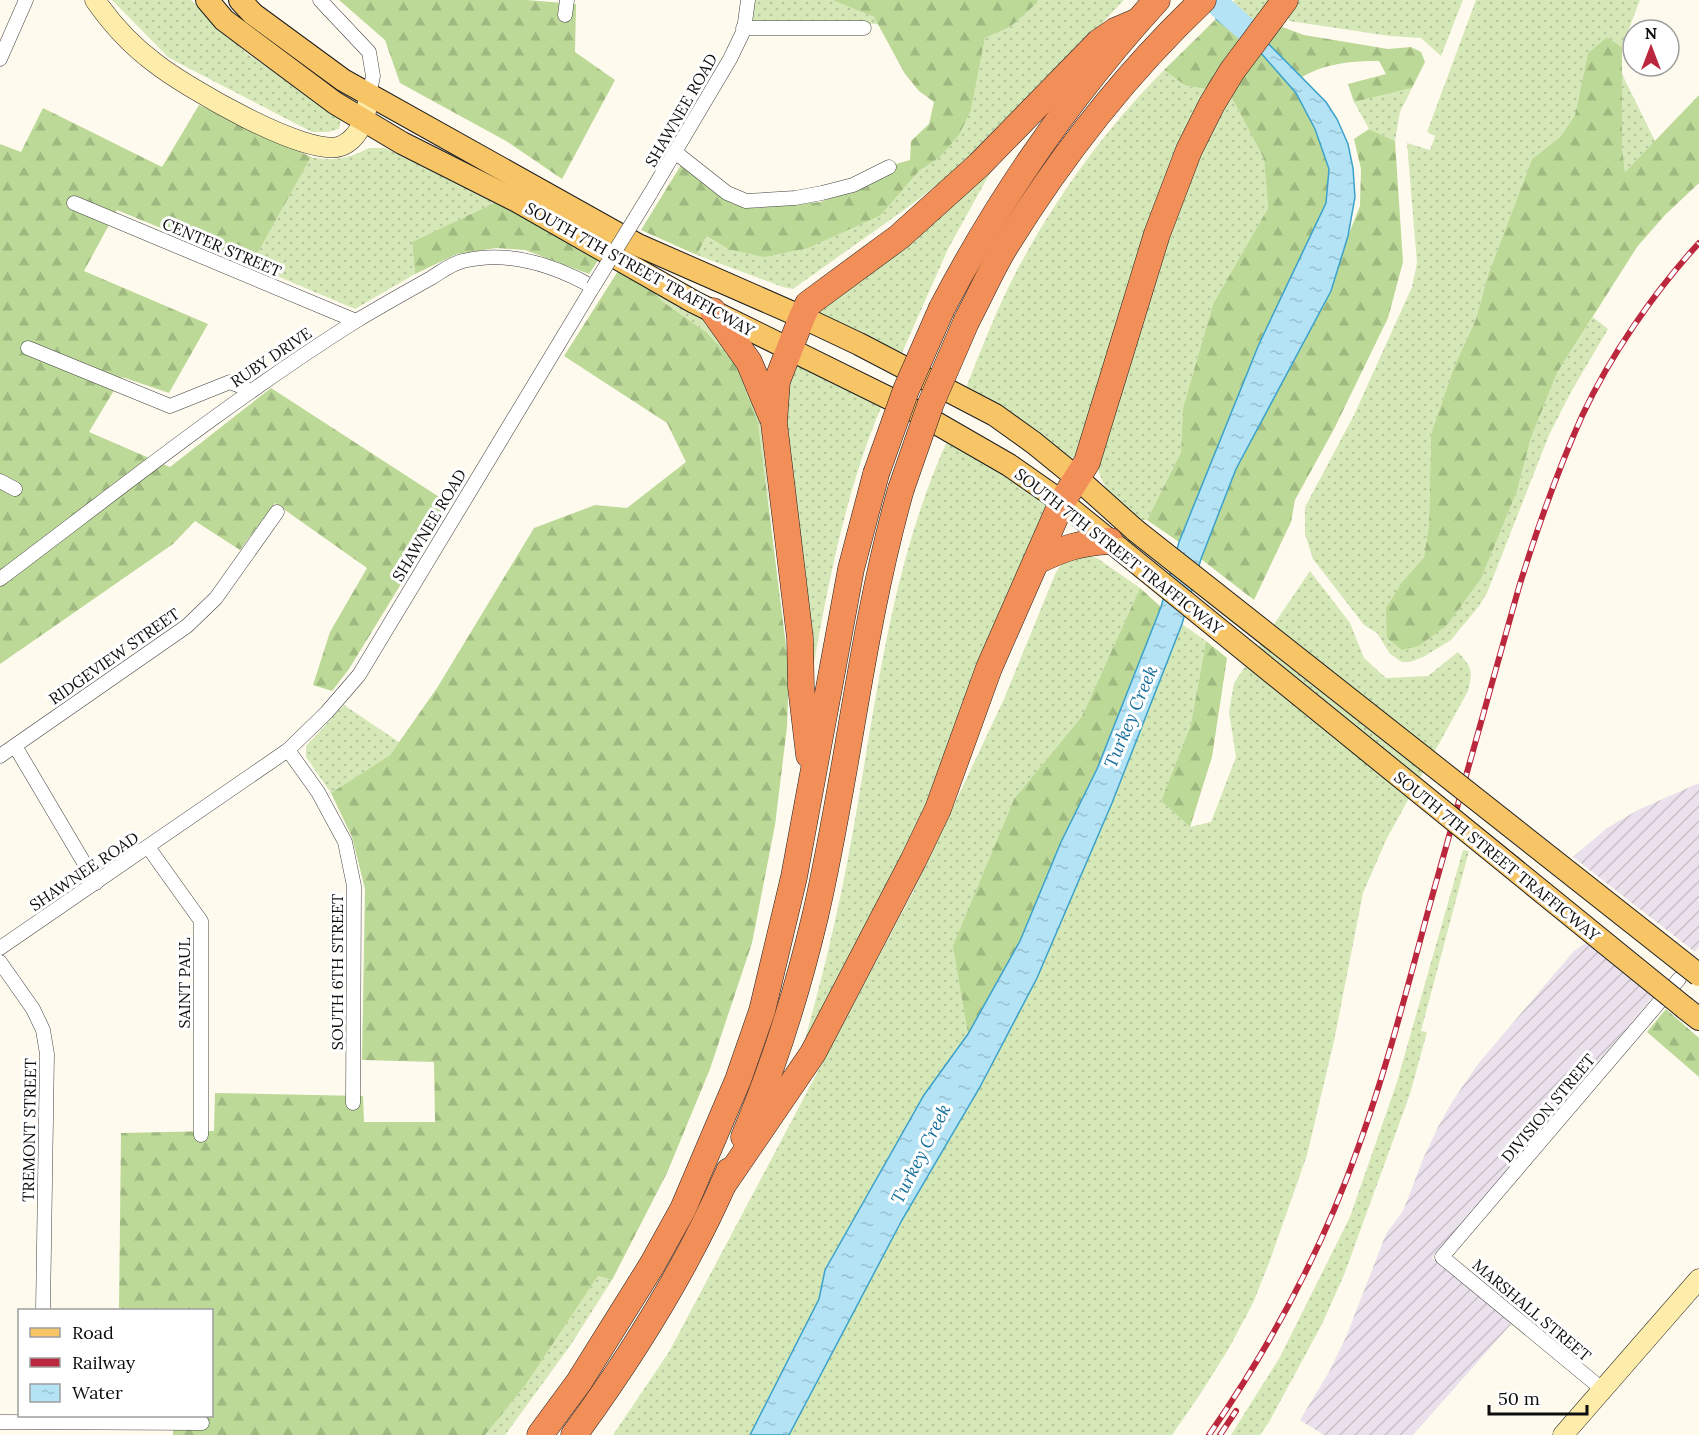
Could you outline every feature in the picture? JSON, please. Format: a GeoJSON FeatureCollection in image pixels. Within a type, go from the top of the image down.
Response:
{"type":"FeatureCollection","features":[{"type":"Feature","properties":{"kind":"highway"},"geometry":{"type":"LineString","coordinates":[[540,1435],[579,1382],[652,1265],[682,1209],[738,1080],[762,1011],[780,942],[813,783],[851,569],[876,474],[898,411],[942,308],[971,252],[1025,165],[1125,30],[1157,0]]}},
{"type":"Feature","properties":{"kind":"highway"},"geometry":{"type":"LineString","coordinates":[[574,1435],[652,1321],[688,1257],[723,1185],[753,1115],[779,1044],[802,966],[830,844],[869,620],[887,540],[901,489],[931,403],[967,320],[1004,248],[1084,131],[1132,74],[1203,0]]}},
{"type":"Feature","properties":{"kind":"highway"},"geometry":{"type":"LineString","coordinates":[[723,1185],[813,1053],[914,861],[955,766],[989,668],[1062,502],[1087,462],[1170,198],[1189,150],[1232,71],[1285,0]]}},
{"type":"Feature","properties":{"kind":"highway"},"geometry":{"type":"LineString","coordinates":[[813,783],[801,687],[800,638],[774,423],[777,381],[802,317],[808,304],[899,237],[979,165],[1099,42],[1125,30]]}},
{"type":"Feature","properties":{"kind":"highway"},"geometry":{"type":"LineString","coordinates":[[713,311],[749,362],[774,423]]}},
{"type":"Feature","properties":{"kind":"highway"},"geometry":{"type":"LineString","coordinates":[[1036,561],[1084,543],[1115,545]]}},
{"type":"Feature","properties":{"kind":"main road"},"geometry":{"type":"LineString","coordinates":[[95,0],[116,27],[138,49],[176,78],[202,94],[292,139],[322,148],[344,145],[353,138],[364,121],[369,96]]}},
{"type":"Feature","properties":{"kind":"main road","name":"SOUTH 7TH STREET TRAFFICWAY"},"geometry":{"type":"LineString","coordinates":[[207,0],[224,20],[364,121],[402,143],[517,201],[713,311],[917,412],[1009,465],[1062,502],[1692,1014]]}},
{"type":"Feature","properties":{"kind":"main road","name":"SOUTH 7TH STREET TRAFFICWAY"},"geometry":{"type":"LineString","coordinates":[[240,0],[253,14],[343,80],[638,245],[859,344],[994,415],[1034,443],[1135,530],[1689,977]]}},
{"type":"Feature","properties":{"kind":"main road"},"geometry":{"type":"LineString","coordinates":[[1563,1435],[1699,1279]]}},
{"type":"Feature","properties":{"kind":"street"},"geometry":{"type":"LineString","coordinates":[[0,59],[26,0]]}},
{"type":"Feature","properties":{"kind":"street"},"geometry":{"type":"LineString","coordinates":[[320,0],[369,52],[373,76],[369,96]]}},
{"type":"Feature","properties":{"kind":"street"},"geometry":{"type":"LineString","coordinates":[[565,15],[567,0]]}},
{"type":"Feature","properties":{"kind":"street","name":"SHAWNEE ROAD"},"geometry":{"type":"LineString","coordinates":[[0,948],[288,750],[327,712],[358,675],[730,59],[743,28],[748,0]]}},
{"type":"Feature","properties":{"kind":"street"},"geometry":{"type":"LineString","coordinates":[[743,28],[864,28]]}},
{"type":"Feature","properties":{"kind":"street"},"geometry":{"type":"LineString","coordinates":[[675,152],[727,194],[746,201],[795,198],[843,188],[854,185],[889,167]]}},
{"type":"Feature","properties":{"kind":"street","name":"CENTER STREET"},"geometry":{"type":"LineString","coordinates":[[74,203],[356,321]]}},
{"type":"Feature","properties":{"kind":"street","name":"RUBY DRIVE"},"geometry":{"type":"LineString","coordinates":[[0,579],[297,357],[460,261],[494,256],[538,263],[567,273],[593,287]]}},
{"type":"Feature","properties":{"kind":"street"},"geometry":{"type":"LineString","coordinates":[[28,348],[170,406],[230,382],[250,390]]}},
{"type":"Feature","properties":{"kind":"street"},"geometry":{"type":"LineString","coordinates":[[0,481],[15,489]]}},
{"type":"Feature","properties":{"kind":"street","name":"RIDGEVIEW STREET"},"geometry":{"type":"LineString","coordinates":[[0,756],[187,626],[216,598],[277,512]]}},
{"type":"Feature","properties":{"kind":"street"},"geometry":{"type":"LineString","coordinates":[[15,746],[96,883]]}},
{"type":"Feature","properties":{"kind":"street","name":"SOUTH 6TH STREET"},"geometry":{"type":"LineString","coordinates":[[288,750],[318,792],[345,842],[354,886],[353,1103]]}},
{"type":"Feature","properties":{"kind":"street","name":"SAINT PAUL"},"geometry":{"type":"LineString","coordinates":[[148,847],[201,921],[201,1135]]}},
{"type":"Feature","properties":{"kind":"street","name":"TREMONT STREET"},"geometry":{"type":"LineString","coordinates":[[0,962],[33,1009],[43,1030],[47,1054],[43,1309]]}},
{"type":"Feature","properties":{"kind":"street","name":"DIVISION STREET"},"geometry":{"type":"LineString","coordinates":[[1442,1257],[1689,977]]}},
{"type":"Feature","properties":{"kind":"street","name":"MARSHALL STREET"},"geometry":{"type":"LineString","coordinates":[[1442,1257],[1602,1389]]}},
{"type":"Feature","properties":{"kind":"street"},"geometry":{"type":"LineString","coordinates":[[0,1422],[42,1419],[202,1423]]}},
{"type":"Feature","properties":{"kind":"shaded area"},"geometry":{"type":"Polygon","coordinates":[[[1699,783],[1699,947],[1695,952],[1573,857],[1607,828],[1638,810],[1699,783]]]}},
{"type":"Feature","properties":{"kind":"shaded area"},"geometry":{"type":"Polygon","coordinates":[[[1587,942],[1653,997],[1432,1258],[1513,1322],[1413,1435],[1324,1435],[1300,1420],[1329,1372],[1346,1337],[1386,1234],[1403,1211],[1438,1127],[1478,1064],[1574,951],[1587,942]]]}},
{"type":"Feature","properties":{"kind":"green space"},"geometry":{"type":"Polygon","coordinates":[[[112,0],[191,0],[245,52],[341,119],[339,129],[312,132],[169,58],[112,0]]]}},
{"type":"Feature","properties":{"kind":"green space"},"geometry":{"type":"Polygon","coordinates":[[[339,0],[527,0],[576,4],[575,52],[615,80],[562,179],[506,141],[400,83],[385,40],[339,0]]]}},
{"type":"Feature","properties":{"kind":"green space"},"geometry":{"type":"Polygon","coordinates":[[[754,0],[832,0],[874,17],[879,24],[754,23],[750,19],[754,0]]]}},
{"type":"Feature","properties":{"kind":"green space"},"geometry":{"type":"Polygon","coordinates":[[[832,0],[1037,0],[1037,3],[1010,27],[985,38],[971,110],[959,135],[939,158],[919,171],[881,215],[808,248],[764,257],[728,249],[706,236],[697,255],[641,230],[681,165],[733,204],[757,208],[820,202],[859,189],[892,173],[896,164],[910,160],[911,141],[929,124],[934,102],[919,91],[905,74],[874,17],[832,0]]]}},
{"type":"Feature","properties":{"kind":"green space"},"geometry":{"type":"Polygon","coordinates":[[[1037,0],[1124,0],[999,132],[966,162],[911,205],[793,289],[697,255],[705,236],[728,249],[881,215],[919,171],[939,158],[971,110],[985,38],[1010,27],[1037,3],[1037,0]]]}},
{"type":"Feature","properties":{"kind":"green space"},"geometry":{"type":"Polygon","coordinates":[[[1235,0],[1273,0],[1252,26],[1230,5],[1235,0]]]}},
{"type":"Feature","properties":{"kind":"green space"},"geometry":{"type":"Polygon","coordinates":[[[1299,0],[1463,0],[1441,56],[1421,38],[1390,36],[1289,21],[1288,13],[1299,0]]]}},
{"type":"Feature","properties":{"kind":"green space"},"geometry":{"type":"Polygon","coordinates":[[[1476,0],[1640,0],[1633,18],[1621,18],[1621,46],[1607,37],[1588,53],[1575,115],[1560,137],[1532,159],[1488,275],[1476,319],[1454,367],[1431,434],[1429,525],[1424,557],[1403,581],[1448,624],[1481,579],[1517,491],[1531,438],[1557,373],[1593,317],[1608,329],[1549,435],[1487,593],[1479,606],[1451,640],[1423,657],[1410,662],[1402,662],[1390,654],[1377,633],[1364,625],[1313,559],[1305,534],[1305,507],[1354,415],[1412,287],[1417,263],[1407,143],[1430,150],[1435,136],[1427,132],[1476,0]]]}},
{"type":"Feature","properties":{"kind":"green space"},"geometry":{"type":"Polygon","coordinates":[[[1216,19],[1243,41],[1213,90],[1186,86],[1164,70],[1216,19]]]}},
{"type":"Feature","properties":{"kind":"green space"},"geometry":{"type":"Polygon","coordinates":[[[1277,25],[1304,35],[1388,49],[1411,47],[1421,52],[1425,62],[1412,88],[1354,102],[1348,84],[1386,74],[1379,61],[1339,64],[1302,77],[1264,40],[1277,25]]]}},
{"type":"Feature","properties":{"kind":"green space"},"geometry":{"type":"Polygon","coordinates":[[[1607,37],[1621,46],[1622,146],[1625,172],[1699,95],[1699,183],[1665,215],[1637,247],[1557,373],[1531,438],[1517,491],[1481,579],[1448,624],[1419,646],[1402,650],[1387,638],[1386,608],[1403,581],[1424,557],[1429,525],[1431,434],[1454,367],[1476,319],[1488,275],[1532,159],[1560,137],[1575,115],[1588,53],[1607,37]]]}},
{"type":"Feature","properties":{"kind":"green space"},"geometry":{"type":"Polygon","coordinates":[[[1260,52],[1296,93],[1315,129],[1329,169],[1326,203],[1259,344],[1179,542],[1147,520],[1181,452],[1183,408],[1213,304],[1268,208],[1264,159],[1231,96],[1260,52]]]}},
{"type":"Feature","properties":{"kind":"green space"},"geometry":{"type":"Polygon","coordinates":[[[1164,70],[1186,86],[1213,90],[1078,456],[1069,458],[966,388],[1008,288],[1046,219],[1101,141],[1164,70]]]}},
{"type":"Feature","properties":{"kind":"green space"},"geometry":{"type":"Polygon","coordinates":[[[1622,78],[1624,78],[1655,141],[1625,172],[1622,146],[1622,78]]]}},
{"type":"Feature","properties":{"kind":"green space"},"geometry":{"type":"Polygon","coordinates":[[[1412,88],[1400,112],[1395,141],[1369,129],[1354,102],[1412,88]]]}},
{"type":"Feature","properties":{"kind":"green space"},"geometry":{"type":"Polygon","coordinates":[[[1231,96],[1264,159],[1268,208],[1213,304],[1183,408],[1181,452],[1147,520],[1141,520],[1113,497],[1103,483],[1097,464],[1180,204],[1197,158],[1231,96]]]}},
{"type":"Feature","properties":{"kind":"green space"},"geometry":{"type":"Polygon","coordinates":[[[199,105],[311,157],[251,265],[117,210],[84,271],[208,324],[169,393],[122,377],[89,432],[170,467],[271,388],[450,504],[349,669],[332,691],[313,685],[330,632],[367,568],[275,503],[240,550],[195,521],[173,544],[0,664],[0,144],[21,152],[43,108],[162,167],[199,105]]]}},
{"type":"Feature","properties":{"kind":"green space"},"geometry":{"type":"Polygon","coordinates":[[[1369,129],[1395,141],[1403,262],[1388,318],[1334,429],[1295,500],[1291,522],[1254,600],[1201,559],[1236,469],[1331,291],[1360,206],[1361,169],[1354,139],[1369,129]]]}},
{"type":"Feature","properties":{"kind":"green space"},"geometry":{"type":"Polygon","coordinates":[[[369,148],[385,148],[496,202],[412,242],[415,274],[355,309],[251,265],[311,157],[341,158],[369,148]]]}},
{"type":"Feature","properties":{"kind":"green space"},"geometry":{"type":"Polygon","coordinates":[[[986,169],[990,173],[948,249],[901,355],[820,315],[816,309],[986,169]]]}},
{"type":"Feature","properties":{"kind":"green space"},"geometry":{"type":"Polygon","coordinates":[[[496,202],[599,259],[589,274],[525,250],[496,248],[457,254],[415,274],[412,242],[496,202]]]}},
{"type":"Feature","properties":{"kind":"green space"},"geometry":{"type":"Polygon","coordinates":[[[620,268],[645,281],[662,301],[706,332],[735,364],[758,422],[789,670],[787,727],[775,825],[752,943],[710,1069],[667,1173],[612,1280],[598,1276],[525,1386],[485,1435],[173,1435],[173,1430],[182,1417],[213,1417],[213,1309],[119,1309],[121,1133],[214,1131],[215,1093],[363,1096],[364,1122],[435,1122],[434,1062],[362,1060],[365,889],[352,837],[331,793],[390,755],[437,688],[534,528],[595,505],[627,508],[686,462],[667,423],[564,356],[620,268]]]}},
{"type":"Feature","properties":{"kind":"green space"},"geometry":{"type":"Polygon","coordinates":[[[645,281],[712,322],[759,406],[772,529],[758,422],[706,332],[662,301],[645,281]]]}},
{"type":"Feature","properties":{"kind":"green space"},"geometry":{"type":"Polygon","coordinates":[[[799,364],[882,405],[849,500],[833,564],[814,663],[808,663],[783,427],[792,368],[799,364]]]}},
{"type":"Feature","properties":{"kind":"green space"},"geometry":{"type":"Polygon","coordinates":[[[949,437],[1049,504],[944,777],[802,1050],[842,891],[878,685],[899,583],[929,485],[949,437]]]}},
{"type":"Feature","properties":{"kind":"green space"},"geometry":{"type":"Polygon","coordinates":[[[1085,555],[1097,558],[1140,588],[1082,716],[1014,799],[954,946],[968,1034],[924,1095],[825,1269],[819,1299],[750,1435],[613,1435],[669,1352],[912,894],[1004,699],[1056,572],[1063,563],[1085,555]]]}},
{"type":"Feature","properties":{"kind":"green space"},"geometry":{"type":"Polygon","coordinates":[[[1310,571],[1350,623],[1364,658],[1386,678],[1428,676],[1458,652],[1469,666],[1471,678],[1468,691],[1386,840],[1363,893],[1334,1041],[1307,1155],[1253,1303],[1229,1348],[1172,1435],[789,1435],[902,1220],[980,1087],[1037,978],[1112,803],[1182,624],[1206,641],[1191,724],[1161,801],[1190,827],[1211,822],[1236,757],[1229,712],[1234,683],[1310,571]]]}},
{"type":"Feature","properties":{"kind":"green space"},"geometry":{"type":"Polygon","coordinates":[[[1140,588],[1161,607],[1097,769],[1061,842],[1020,941],[968,1034],[953,946],[1014,799],[1082,716],[1140,588]]]}},
{"type":"Feature","properties":{"kind":"green space"},"geometry":{"type":"Polygon","coordinates":[[[1206,641],[1227,658],[1212,757],[1190,827],[1161,801],[1191,724],[1206,641]]]}},
{"type":"Feature","properties":{"kind":"green space"},"geometry":{"type":"Polygon","coordinates":[[[344,705],[399,742],[390,755],[331,793],[306,757],[306,746],[344,705]]]}},
{"type":"Feature","properties":{"kind":"green space"},"geometry":{"type":"Polygon","coordinates":[[[1463,850],[1469,851],[1421,1031],[1427,1032],[1410,1094],[1344,1275],[1322,1324],[1260,1435],[1231,1435],[1280,1357],[1350,1217],[1397,1082],[1463,850]]]}},
{"type":"Feature","properties":{"kind":"green space"},"geometry":{"type":"Polygon","coordinates":[[[1666,1009],[1699,1038],[1699,1077],[1647,1032],[1666,1009]]]}},
{"type":"Feature","properties":{"kind":"green space"},"geometry":{"type":"Polygon","coordinates":[[[598,1276],[612,1280],[570,1346],[505,1435],[485,1435],[525,1386],[598,1276]]]}},
{"type":"Feature","properties":{"kind":"water"},"geometry":{"type":"Polygon","coordinates":[[[1230,5],[1326,102],[1337,119],[1348,144],[1353,168],[1355,197],[1348,236],[1331,291],[1236,469],[1201,559],[1182,624],[1112,803],[1037,978],[980,1087],[902,1220],[789,1435],[750,1435],[819,1299],[825,1270],[924,1095],[968,1034],[1020,941],[1061,842],[1097,769],[1161,607],[1179,542],[1259,344],[1326,203],[1329,169],[1315,129],[1296,93],[1260,52],[1216,19],[1230,5]]]}},
{"type":"Feature","properties":{"kind":"waterway","name":"Turkey Creek"},"geometry":{"type":"LineString","coordinates":[[1213,0],[1249,32]]}},
{"type":"Feature","properties":{"kind":"railway"},"geometry":{"type":"LineString","coordinates":[[1209,1435],[1253,1367],[1293,1297],[1328,1224],[1358,1148],[1397,1026],[1519,587],[1564,458],[1593,393],[1619,348],[1650,303],[1699,243]]}},
{"type":"Feature","properties":{"kind":"railway"},"geometry":{"type":"LineString","coordinates":[[1220,1435],[1236,1411]]}}]}
